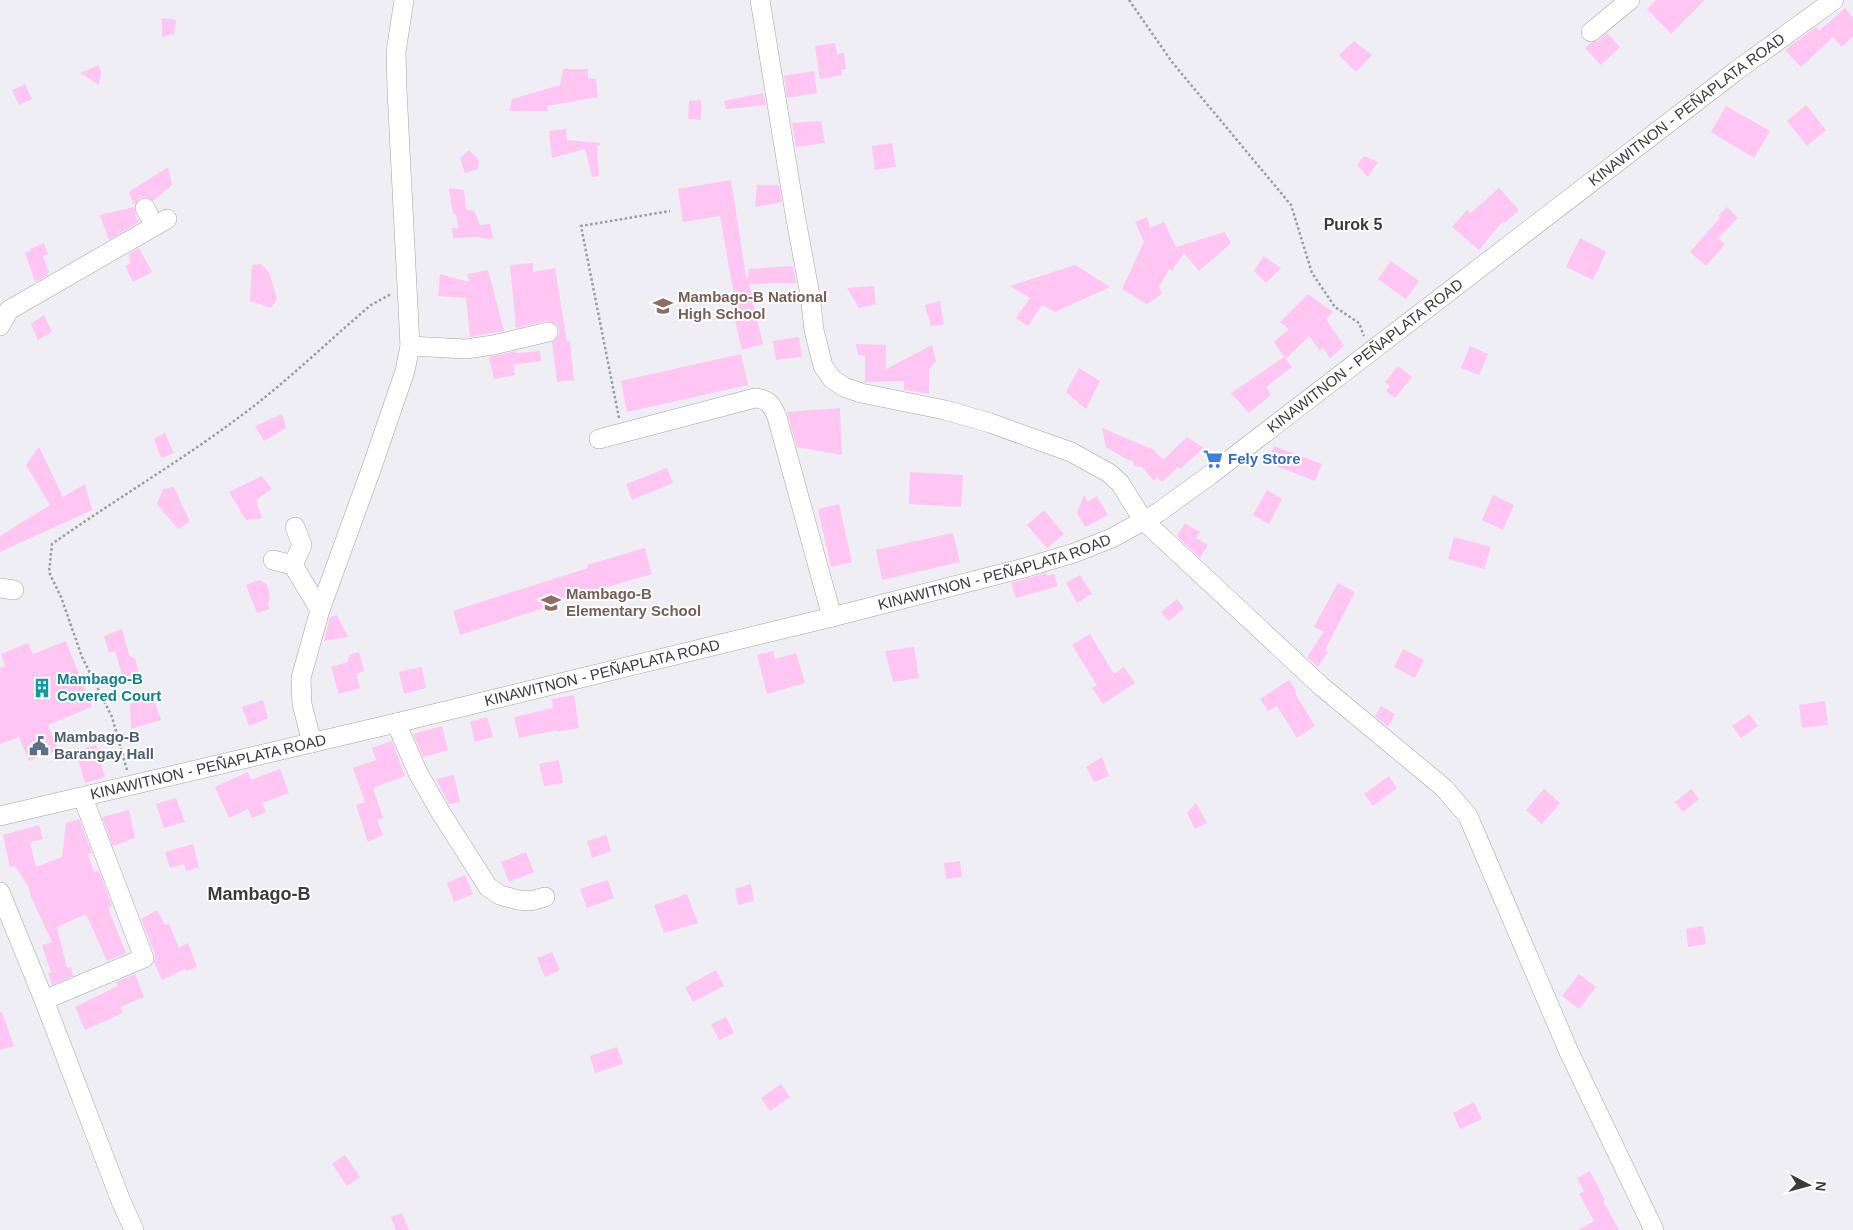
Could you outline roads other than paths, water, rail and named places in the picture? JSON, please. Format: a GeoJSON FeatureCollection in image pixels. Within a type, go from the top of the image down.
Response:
{"type":"FeatureCollection","features":[{"type":"Feature","properties":{"kind":"street"},"geometry":{"type":"LineString","coordinates":[[312,744],[302,704],[301,678],[320,610],[375,459],[405,370],[410,346],[396,52],[404,0]]}},
{"type":"Feature","properties":{"kind":"street"},"geometry":{"type":"LineString","coordinates":[[760,0],[810,296],[814,330],[823,366],[832,379],[844,387],[861,393],[954,412],[990,423],[1071,452],[1108,473],[1120,484],[1143,520],[1321,686],[1444,788],[1468,816],[1568,1052],[1654,1230]]}},
{"type":"Feature","properties":{"kind":"street"},"geometry":{"type":"LineString","coordinates":[[1592,32],[1630,0]]}},
{"type":"Feature","properties":{"kind":"street","name":"KINAWITNON - PEÑAPLATA ROAD"},"geometry":{"type":"LineString","coordinates":[[0,816],[312,744],[832,617],[1024,568],[1074,553],[1112,538],[1159,512],[1210,474],[1736,71],[1834,0]]}},
{"type":"Feature","properties":{"kind":"street"},"geometry":{"type":"LineString","coordinates":[[0,326],[9,310],[161,222],[145,208]]}},
{"type":"Feature","properties":{"kind":"street"},"geometry":{"type":"LineString","coordinates":[[410,346],[466,349],[493,345],[548,332]]}},
{"type":"Feature","properties":{"kind":"street"},"geometry":{"type":"LineString","coordinates":[[599,439],[756,398],[769,402],[777,417],[832,617]]}},
{"type":"Feature","properties":{"kind":"street"},"geometry":{"type":"LineString","coordinates":[[292,565],[302,545],[295,527]]}},
{"type":"Feature","properties":{"kind":"street"},"geometry":{"type":"LineString","coordinates":[[273,560],[292,565],[320,610]]}},
{"type":"Feature","properties":{"kind":"street"},"geometry":{"type":"LineString","coordinates":[[396,723],[427,789],[488,887],[500,895],[518,900],[530,901],[545,897]]}},
{"type":"Feature","properties":{"kind":"street"},"geometry":{"type":"LineString","coordinates":[[44,1000],[144,958],[83,798]]}},
{"type":"Feature","properties":{"kind":"street"},"geometry":{"type":"LineString","coordinates":[[0,892],[134,1230]]}},
{"type":"Feature","properties":{"kind":"place","name":"Mambago-B National High School"},"geometry":{"type":"Point","coordinates":[663,306]}},
{"type":"Feature","properties":{"kind":"place","name":"Fely Store"},"geometry":{"type":"Point","coordinates":[1213,459]}},
{"type":"Feature","properties":{"kind":"place","name":"Mambago-B Elementary School"},"geometry":{"type":"Point","coordinates":[551,603]}},
{"type":"Feature","properties":{"kind":"place","name":"Mambago-B Covered Court"},"geometry":{"type":"Point","coordinates":[42,688]}},
{"type":"Feature","properties":{"kind":"place","name":"Mambago-B Barangay Hall"},"geometry":{"type":"Point","coordinates":[39,746]}},
{"type":"Feature","properties":{"kind":"district","name":"Purok 5"},"geometry":{"type":"Point","coordinates":[1353,224]}},
{"type":"Feature","properties":{"kind":"district","name":"Mambago-B"},"geometry":{"type":"Point","coordinates":[259,894]}}]}
